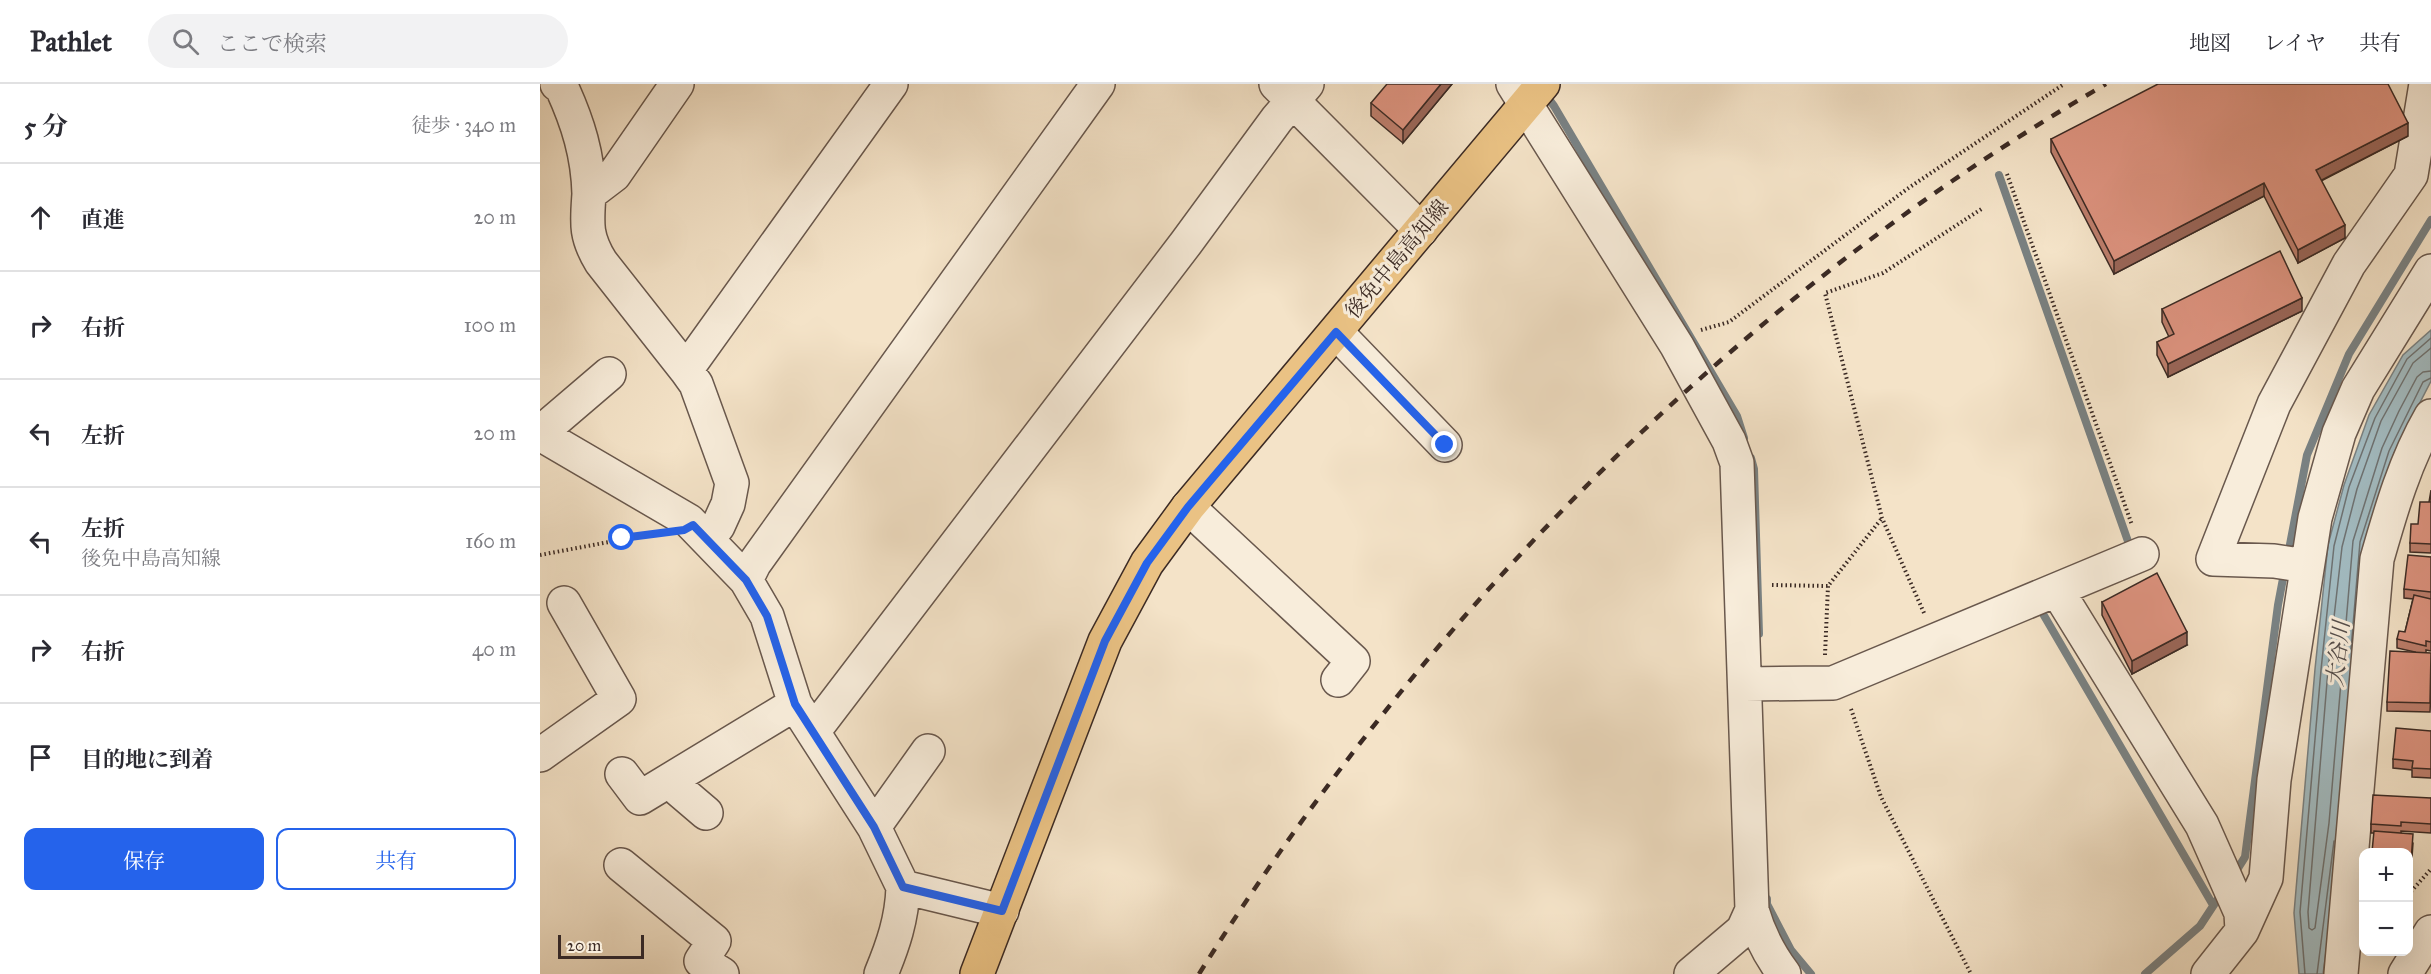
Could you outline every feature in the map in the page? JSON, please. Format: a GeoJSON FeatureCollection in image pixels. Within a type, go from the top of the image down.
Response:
{"type":"FeatureCollection","features":[{"type":"Feature","properties":{"kind":"main road","name":"後免中島高知線"},"geometry":{"type":"LineString","coordinates":[[977,974],[1105,641],[1147,563],[1188,507],[1421,230],[1529,92]]}},
{"type":"Feature","properties":{"kind":"street"},"geometry":{"type":"LineString","coordinates":[[557,84],[562,88],[577,122],[588,167],[589,194],[586,232],[591,246],[696,384],[732,483],[728,504],[718,526],[701,532]]}},
{"type":"Feature","properties":{"kind":"street"},"geometry":{"type":"LineString","coordinates":[[589,194],[614,175],[677,84]]}},
{"type":"Feature","properties":{"kind":"street"},"geometry":{"type":"LineString","coordinates":[[686,370],[891,84]]}},
{"type":"Feature","properties":{"kind":"street"},"geometry":{"type":"LineString","coordinates":[[746,580],[761,555],[1098,84]]}},
{"type":"Feature","properties":{"kind":"street"},"geometry":{"type":"LineString","coordinates":[[2307,566],[2274,561],[2213,559],[2274,404],[2349,264],[2411,175],[2426,84]]}},
{"type":"Feature","properties":{"kind":"street"},"geometry":{"type":"LineString","coordinates":[[813,732],[1186,243],[1277,119],[1292,90],[1421,230]]}},
{"type":"Feature","properties":{"kind":"street"},"geometry":{"type":"LineString","coordinates":[[1529,92],[1677,346],[1728,441],[1737,463],[1752,910],[1758,931],[1770,955],[1784,974]]}},
{"type":"Feature","properties":{"kind":"street"},"geometry":{"type":"LineString","coordinates":[[2208,974],[2242,922],[2266,879],[2274,780],[2307,566],[2315,518],[2339,433],[2358,389],[2431,271]]}},
{"type":"Feature","properties":{"kind":"street"},"geometry":{"type":"LineString","coordinates":[[1336,332],[1445,445]]}},
{"type":"Feature","properties":{"kind":"street"},"geometry":{"type":"LineString","coordinates":[[609,374],[540,433],[701,532],[746,580],[767,616],[795,704],[874,827],[903,887],[897,933],[881,974]]}},
{"type":"Feature","properties":{"kind":"street"},"geometry":{"type":"LineString","coordinates":[[2341,974],[2377,560],[2392,505],[2416,442],[2431,416]]}},
{"type":"Feature","properties":{"kind":"street"},"geometry":{"type":"LineString","coordinates":[[1188,507],[1353,661],[1338,680]]}},
{"type":"Feature","properties":{"kind":"street"},"geometry":{"type":"LineString","coordinates":[[1745,684],[1782,685],[1833,682],[2142,554]]}},
{"type":"Feature","properties":{"kind":"street"},"geometry":{"type":"LineString","coordinates":[[2057,590],[2202,825],[2242,922]]}},
{"type":"Feature","properties":{"kind":"street"},"geometry":{"type":"LineString","coordinates":[[540,755],[619,699],[564,603]]}},
{"type":"Feature","properties":{"kind":"street"},"geometry":{"type":"LineString","coordinates":[[622,774],[640,798],[795,704]]}},
{"type":"Feature","properties":{"kind":"street"},"geometry":{"type":"LineString","coordinates":[[874,827],[928,751]]}},
{"type":"Feature","properties":{"kind":"street"},"geometry":{"type":"LineString","coordinates":[[672,779],[679,790],[706,813]]}},
{"type":"Feature","properties":{"kind":"street"},"geometry":{"type":"LineString","coordinates":[[621,865],[714,941],[704,970]]}},
{"type":"Feature","properties":{"kind":"street"},"geometry":{"type":"LineString","coordinates":[[903,887],[1002,911]]}},
{"type":"Feature","properties":{"kind":"street"},"geometry":{"type":"LineString","coordinates":[[1691,974],[1743,930],[1752,910]]}},
{"type":"Feature","properties":{"kind":"street"},"geometry":{"type":"LineString","coordinates":[[2404,974],[2431,932]]}},
{"type":"Feature","properties":{"kind":"path"},"geometry":{"type":"LineString","coordinates":[[1701,330],[1729,322],[1907,189],[2064,84]]}},
{"type":"Feature","properties":{"kind":"path"},"geometry":{"type":"LineString","coordinates":[[2007,174],[2142,554]]}},
{"type":"Feature","properties":{"kind":"path"},"geometry":{"type":"LineString","coordinates":[[1936,641],[1882,518],[1825,293],[1883,273],[1983,208]]}},
{"type":"Feature","properties":{"kind":"path"},"geometry":{"type":"LineString","coordinates":[[1882,518],[1828,586],[1833,682],[1881,798],[1971,974]]}},
{"type":"Feature","properties":{"kind":"path"},"geometry":{"type":"LineString","coordinates":[[540,555],[622,538],[684,530],[701,532]]}},
{"type":"Feature","properties":{"kind":"path"},"geometry":{"type":"LineString","coordinates":[[1779,585],[1828,586]]}},
{"type":"Feature","properties":{"kind":"path"},"geometry":{"type":"LineString","coordinates":[[2413,890],[2431,869]]}},
{"type":"Feature","properties":{"kind":"water","name":"大谷川"},"geometry":{"type":"Polygon","coordinates":[[[2431,330],[2431,381],[2394,453],[2366,544],[2343,825],[2323,974],[2299,974],[2294,913],[2328,545],[2344,485],[2369,415],[2403,355],[2431,330]]]}},
{"type":"Feature","properties":{"kind":"building"},"geometry":{"type":"Polygon","coordinates":[[[1387,84],[1441,84],[1403,130],[1371,103],[1387,84]]]}},
{"type":"Feature","properties":{"kind":"building"},"geometry":{"type":"Polygon","coordinates":[[[2158,84],[2388,84],[2408,123],[2316,170],[2345,225],[2298,250],[2264,183],[2114,261],[2051,139],[2158,84]]]}},
{"type":"Feature","properties":{"kind":"building"},"geometry":{"type":"Polygon","coordinates":[[[2280,251],[2302,298],[2168,364],[2157,342],[2174,334],[2162,309],[2280,251]]]}},
{"type":"Feature","properties":{"kind":"building"},"geometry":{"type":"Polygon","coordinates":[[[2420,502],[2431,502],[2431,544],[2410,543],[2411,524],[2418,524],[2420,502]]]}},
{"type":"Feature","properties":{"kind":"building"},"geometry":{"type":"Polygon","coordinates":[[[2408,555],[2431,557],[2431,592],[2404,589],[2408,555]]]}},
{"type":"Feature","properties":{"kind":"building"},"geometry":{"type":"Polygon","coordinates":[[[2157,573],[2187,632],[2132,661],[2102,602],[2157,573]]]}},
{"type":"Feature","properties":{"kind":"building"},"geometry":{"type":"Polygon","coordinates":[[[2414,595],[2431,599],[2431,642],[2426,641],[2426,646],[2397,639],[2399,631],[2405,632],[2414,595]]]}},
{"type":"Feature","properties":{"kind":"building"},"geometry":{"type":"Polygon","coordinates":[[[2390,651],[2431,653],[2430,703],[2387,702],[2390,651]]]}},
{"type":"Feature","properties":{"kind":"building"},"geometry":{"type":"Polygon","coordinates":[[[2396,728],[2431,731],[2431,769],[2412,768],[2413,761],[2393,759],[2396,728]]]}},
{"type":"Feature","properties":{"kind":"building"},"geometry":{"type":"Polygon","coordinates":[[[2373,795],[2431,798],[2431,824],[2401,822],[2401,826],[2371,824],[2373,795]]]}},
{"type":"Feature","properties":{"kind":"building"},"geometry":{"type":"Polygon","coordinates":[[[2374,831],[2413,834],[2412,848],[2372,848],[2374,831]]]}},
{"type":"Feature","properties":{"kind":"waterway"},"geometry":{"type":"LineString","coordinates":[[1545,94],[1737,416],[1744,438]]}},
{"type":"Feature","properties":{"kind":"waterway"},"geometry":{"type":"LineString","coordinates":[[1999,175],[2130,547]]}},
{"type":"Feature","properties":{"kind":"waterway"},"geometry":{"type":"LineString","coordinates":[[2288,555],[2307,455],[2349,354],[2431,220]]}},
{"type":"Feature","properties":{"kind":"waterway"},"geometry":{"type":"LineString","coordinates":[[1751,458],[1754,469],[1759,634]]}},
{"type":"Feature","properties":{"kind":"waterway"},"geometry":{"type":"LineString","coordinates":[[2233,876],[2245,857],[2278,605],[2285,568]]}},
{"type":"Feature","properties":{"kind":"waterway"},"geometry":{"type":"LineString","coordinates":[[2039,607],[2213,905]]}},
{"type":"Feature","properties":{"kind":"waterway"},"geometry":{"type":"LineString","coordinates":[[2145,974],[2200,926],[2223,891]]}},
{"type":"Feature","properties":{"kind":"waterway"},"geometry":{"type":"LineString","coordinates":[[1767,899],[1767,904],[1791,950],[1811,974]]}},
{"type":"Feature","properties":{"kind":"railway"},"geometry":{"type":"LineString","coordinates":[[1199,974],[1288,841],[1384,713],[1488,590],[1598,474],[1716,364],[1840,263],[1970,169],[2106,84]]}},
{"type":"Feature","properties":{"kind":"route"},"geometry":{"type":"LineString","coordinates":[[622,538],[684,530],[693,525],[708,539],[746,580],[767,616],[795,704],[874,827],[903,887],[1002,911],[1105,641],[1147,563],[1188,507],[1336,332],[1445,445]]}}]}
